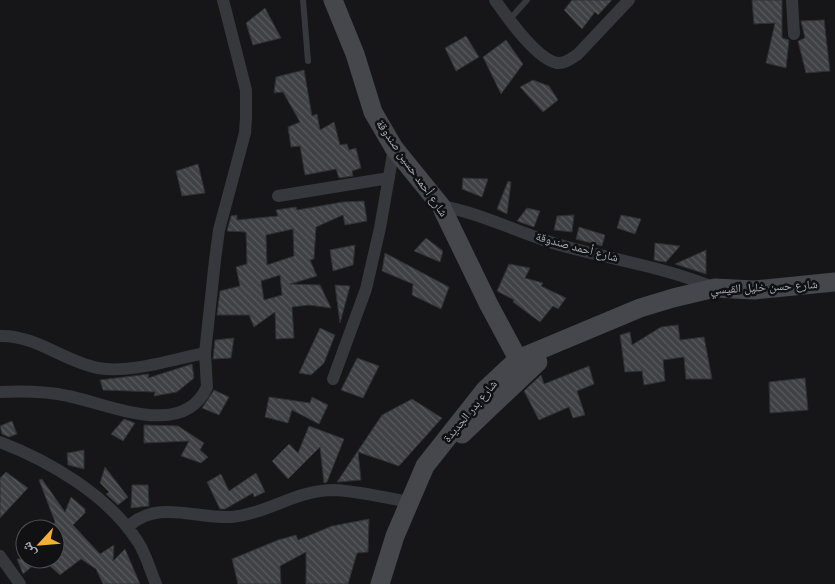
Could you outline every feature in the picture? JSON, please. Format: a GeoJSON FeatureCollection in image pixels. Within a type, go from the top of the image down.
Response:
{"type":"FeatureCollection","features":[{"type":"Feature","properties":{"kind":"main road","name":"شارع أحمد حسين صندوقة"},"geometry":{"type":"LineString","coordinates":[[333,0],[355,54],[370,105],[394,148],[440,206],[489,305],[517,369]]}},
{"type":"Feature","properties":{"kind":"main road","name":"شارع حسن خليل القيسي"},"geometry":{"type":"LineString","coordinates":[[517,369],[553,346],[640,308],[715,288],[773,288],[835,282]]}},
{"type":"Feature","properties":{"kind":"main road","name":"شارع بدر الجديدة"},"geometry":{"type":"LineString","coordinates":[[380,584],[388,555],[425,466],[479,419],[517,369]]}},
{"type":"Feature","properties":{"kind":"street"},"geometry":{"type":"LineString","coordinates":[[0,392],[39,392],[67,395],[140,414],[173,415],[193,405],[205,392],[207,387],[205,353],[219,230],[235,178],[246,118],[246,90],[223,0]]}},
{"type":"Feature","properties":{"kind":"street"},"geometry":{"type":"LineString","coordinates":[[495,0],[509,20],[548,60],[562,63],[578,54],[629,0]]}},
{"type":"Feature","properties":{"kind":"street"},"geometry":{"type":"LineString","coordinates":[[792,0],[794,34]]}},
{"type":"Feature","properties":{"kind":"street"},"geometry":{"type":"LineString","coordinates":[[333,379],[366,289],[394,148]]}},
{"type":"Feature","properties":{"kind":"street"},"geometry":{"type":"LineString","coordinates":[[278,196],[388,178]]}},
{"type":"Feature","properties":{"kind":"street","name":"شارع أحمد صندوقة"},"geometry":{"type":"LineString","coordinates":[[440,206],[481,215],[553,243],[685,276],[715,288]]}},
{"type":"Feature","properties":{"kind":"street"},"geometry":{"type":"LineString","coordinates":[[0,336],[16,336],[32,341],[82,364],[107,369],[129,368],[205,353]]}},
{"type":"Feature","properties":{"kind":"street"},"geometry":{"type":"LineString","coordinates":[[0,442],[58,469],[91,492],[128,527],[140,544],[156,584]]}},
{"type":"Feature","properties":{"kind":"street"},"geometry":{"type":"LineString","coordinates":[[128,527],[137,518],[157,512],[217,517],[257,513],[290,498],[315,491],[335,490],[410,502]]}},
{"type":"Feature","properties":{"kind":"street"},"geometry":{"type":"LineString","coordinates":[[0,556],[20,584]]}},
{"type":"Feature","properties":{"kind":"lane"},"geometry":{"type":"LineString","coordinates":[[303,0],[308,61]]}},
{"type":"Feature","properties":{"kind":"lane"},"geometry":{"type":"LineString","coordinates":[[509,20],[527,0]]}},
{"type":"Feature","properties":{"kind":"building"},"geometry":{"type":"Polygon","coordinates":[[[572,0],[612,0],[598,15],[595,12],[582,29],[564,10],[572,0]]]}},
{"type":"Feature","properties":{"kind":"building"},"geometry":{"type":"Polygon","coordinates":[[[752,0],[782,0],[782,38],[789,40],[786,68],[766,63],[775,23],[754,24],[752,0]]]}},
{"type":"Feature","properties":{"kind":"building"},"geometry":{"type":"Polygon","coordinates":[[[265,8],[281,38],[253,45],[246,23],[265,8]]]}},
{"type":"Feature","properties":{"kind":"building"},"geometry":{"type":"Polygon","coordinates":[[[824,20],[830,71],[806,73],[798,41],[805,38],[801,21],[824,20]]]}},
{"type":"Feature","properties":{"kind":"building"},"geometry":{"type":"Polygon","coordinates":[[[466,36],[479,57],[456,71],[445,48],[466,36]]]}},
{"type":"Feature","properties":{"kind":"building"},"geometry":{"type":"Polygon","coordinates":[[[506,40],[523,64],[501,94],[483,57],[506,40]]]}},
{"type":"Feature","properties":{"kind":"building"},"geometry":{"type":"Polygon","coordinates":[[[304,70],[312,116],[317,114],[320,130],[334,122],[340,145],[347,144],[349,150],[356,148],[361,168],[352,171],[353,176],[339,178],[336,169],[305,175],[300,146],[291,147],[288,127],[300,122],[283,92],[274,93],[276,77],[304,70]]]}},
{"type":"Feature","properties":{"kind":"building"},"geometry":{"type":"Polygon","coordinates":[[[533,80],[549,86],[558,100],[543,112],[520,87],[533,80]]]}},
{"type":"Feature","properties":{"kind":"building"},"geometry":{"type":"Polygon","coordinates":[[[198,164],[205,193],[182,196],[176,171],[198,164]]]}},
{"type":"Feature","properties":{"kind":"building"},"geometry":{"type":"Polygon","coordinates":[[[463,178],[488,179],[482,197],[462,189],[463,178]]]}},
{"type":"Feature","properties":{"kind":"building"},"geometry":{"type":"Polygon","coordinates":[[[508,181],[511,182],[507,214],[497,209],[508,181]]]}},
{"type":"Feature","properties":{"kind":"building"},"geometry":{"type":"Polygon","coordinates":[[[364,201],[367,221],[345,225],[343,215],[316,227],[314,259],[310,260],[317,276],[290,284],[320,285],[331,308],[309,305],[292,307],[294,338],[276,339],[275,312],[254,327],[249,315],[217,315],[220,291],[240,286],[236,267],[247,264],[246,232],[227,231],[231,216],[237,215],[237,220],[278,216],[276,210],[296,207],[297,210],[343,202],[364,201]],[[293,229],[266,235],[267,265],[294,256],[293,229]],[[280,275],[261,281],[264,300],[282,295],[280,275]]]}},
{"type":"Feature","properties":{"kind":"building"},"geometry":{"type":"Polygon","coordinates":[[[527,208],[540,211],[534,227],[517,221],[527,208]]]}},
{"type":"Feature","properties":{"kind":"building"},"geometry":{"type":"Polygon","coordinates":[[[574,215],[572,232],[554,230],[557,216],[574,215]]]}},
{"type":"Feature","properties":{"kind":"building"},"geometry":{"type":"Polygon","coordinates":[[[621,215],[641,219],[635,234],[617,228],[621,215]]]}},
{"type":"Feature","properties":{"kind":"building"},"geometry":{"type":"Polygon","coordinates":[[[579,227],[605,235],[602,246],[576,239],[579,227]]]}},
{"type":"Feature","properties":{"kind":"building"},"geometry":{"type":"Polygon","coordinates":[[[426,238],[443,251],[440,262],[414,251],[426,238]]]}},
{"type":"Feature","properties":{"kind":"building"},"geometry":{"type":"Polygon","coordinates":[[[655,243],[680,246],[666,262],[654,260],[655,243]]]}},
{"type":"Feature","properties":{"kind":"building"},"geometry":{"type":"Polygon","coordinates":[[[355,245],[353,265],[333,271],[330,250],[355,245]]]}},
{"type":"Feature","properties":{"kind":"building"},"geometry":{"type":"Polygon","coordinates":[[[706,250],[706,274],[675,264],[706,250]]]}},
{"type":"Feature","properties":{"kind":"building"},"geometry":{"type":"Polygon","coordinates":[[[385,253],[449,287],[441,309],[412,295],[413,284],[382,271],[385,253]]]}},
{"type":"Feature","properties":{"kind":"building"},"geometry":{"type":"Polygon","coordinates":[[[509,264],[530,268],[525,278],[543,283],[541,286],[566,298],[558,309],[553,306],[540,322],[513,302],[514,300],[497,291],[509,264]]]}},
{"type":"Feature","properties":{"kind":"building"},"geometry":{"type":"Polygon","coordinates":[[[335,285],[350,286],[340,323],[335,285]]]}},
{"type":"Feature","properties":{"kind":"building"},"geometry":{"type":"Polygon","coordinates":[[[678,325],[680,340],[704,337],[712,379],[686,379],[684,357],[663,360],[665,381],[644,385],[642,371],[625,372],[620,335],[630,332],[632,345],[661,327],[678,325]]]}},
{"type":"Feature","properties":{"kind":"building"},"geometry":{"type":"Polygon","coordinates":[[[320,328],[335,335],[324,363],[311,375],[299,373],[320,328]]]}},
{"type":"Feature","properties":{"kind":"building"},"geometry":{"type":"Polygon","coordinates":[[[234,338],[231,358],[213,359],[215,340],[234,338]]]}},
{"type":"Feature","properties":{"kind":"building"},"geometry":{"type":"Polygon","coordinates":[[[357,358],[379,366],[363,398],[341,390],[357,358]]]}},
{"type":"Feature","properties":{"kind":"building"},"geometry":{"type":"Polygon","coordinates":[[[192,364],[194,378],[177,392],[154,396],[155,392],[103,390],[100,380],[149,374],[148,378],[192,364]]]}},
{"type":"Feature","properties":{"kind":"building"},"geometry":{"type":"Polygon","coordinates":[[[589,366],[594,384],[577,391],[585,415],[573,418],[569,407],[539,420],[524,391],[541,375],[544,384],[589,366]]]}},
{"type":"Feature","properties":{"kind":"building"},"geometry":{"type":"Polygon","coordinates":[[[805,378],[808,410],[770,413],[769,382],[805,378]]]}},
{"type":"Feature","properties":{"kind":"building"},"geometry":{"type":"Polygon","coordinates":[[[214,390],[229,397],[219,415],[202,408],[214,390]]]}},
{"type":"Feature","properties":{"kind":"building"},"geometry":{"type":"Polygon","coordinates":[[[269,397],[310,403],[312,397],[328,405],[319,424],[292,410],[288,423],[265,417],[269,397]]]}},
{"type":"Feature","properties":{"kind":"building"},"geometry":{"type":"Polygon","coordinates":[[[412,399],[442,418],[399,466],[358,452],[361,480],[337,482],[382,415],[412,399]]]}},
{"type":"Feature","properties":{"kind":"building"},"geometry":{"type":"Polygon","coordinates":[[[124,419],[135,423],[123,441],[111,434],[124,419]]]}},
{"type":"Feature","properties":{"kind":"building"},"geometry":{"type":"Polygon","coordinates":[[[12,421],[17,434],[9,437],[2,434],[0,426],[12,421]]]}},
{"type":"Feature","properties":{"kind":"building"},"geometry":{"type":"Polygon","coordinates":[[[144,425],[178,426],[204,443],[200,450],[208,457],[201,463],[181,456],[189,441],[144,443],[144,425]]]}},
{"type":"Feature","properties":{"kind":"building"},"geometry":{"type":"Polygon","coordinates":[[[309,426],[344,439],[327,482],[324,483],[320,447],[288,479],[272,461],[289,444],[298,453],[309,426]]]}},
{"type":"Feature","properties":{"kind":"building"},"geometry":{"type":"Polygon","coordinates":[[[84,450],[84,469],[68,465],[67,453],[84,450]]]}},
{"type":"Feature","properties":{"kind":"building"},"geometry":{"type":"Polygon","coordinates":[[[105,467],[128,497],[118,505],[106,494],[109,492],[100,483],[105,467]]]}},
{"type":"Feature","properties":{"kind":"building"},"geometry":{"type":"Polygon","coordinates":[[[6,472],[28,488],[0,518],[0,478],[6,472]]]}},
{"type":"Feature","properties":{"kind":"building"},"geometry":{"type":"Polygon","coordinates":[[[256,473],[265,492],[254,497],[253,493],[225,509],[220,509],[207,482],[221,474],[229,491],[256,473]]]}},
{"type":"Feature","properties":{"kind":"building"},"geometry":{"type":"Polygon","coordinates":[[[42,479],[65,512],[71,497],[85,509],[85,513],[73,525],[100,554],[114,545],[113,561],[125,549],[140,584],[103,584],[96,569],[81,559],[60,575],[53,569],[65,569],[65,519],[54,519],[39,480],[42,479]]]}},
{"type":"Feature","properties":{"kind":"building"},"geometry":{"type":"Polygon","coordinates":[[[132,485],[148,485],[149,506],[131,508],[132,485]]]}},
{"type":"Feature","properties":{"kind":"building"},"geometry":{"type":"Polygon","coordinates":[[[369,519],[368,552],[357,553],[348,584],[306,584],[306,552],[280,566],[281,584],[238,584],[232,559],[278,540],[296,535],[298,540],[332,526],[369,519]]]}},
{"type":"Feature","properties":{"kind":"building"},"geometry":{"type":"Polygon","coordinates":[[[21,569],[29,569],[23,574],[21,569]]]}}]}
